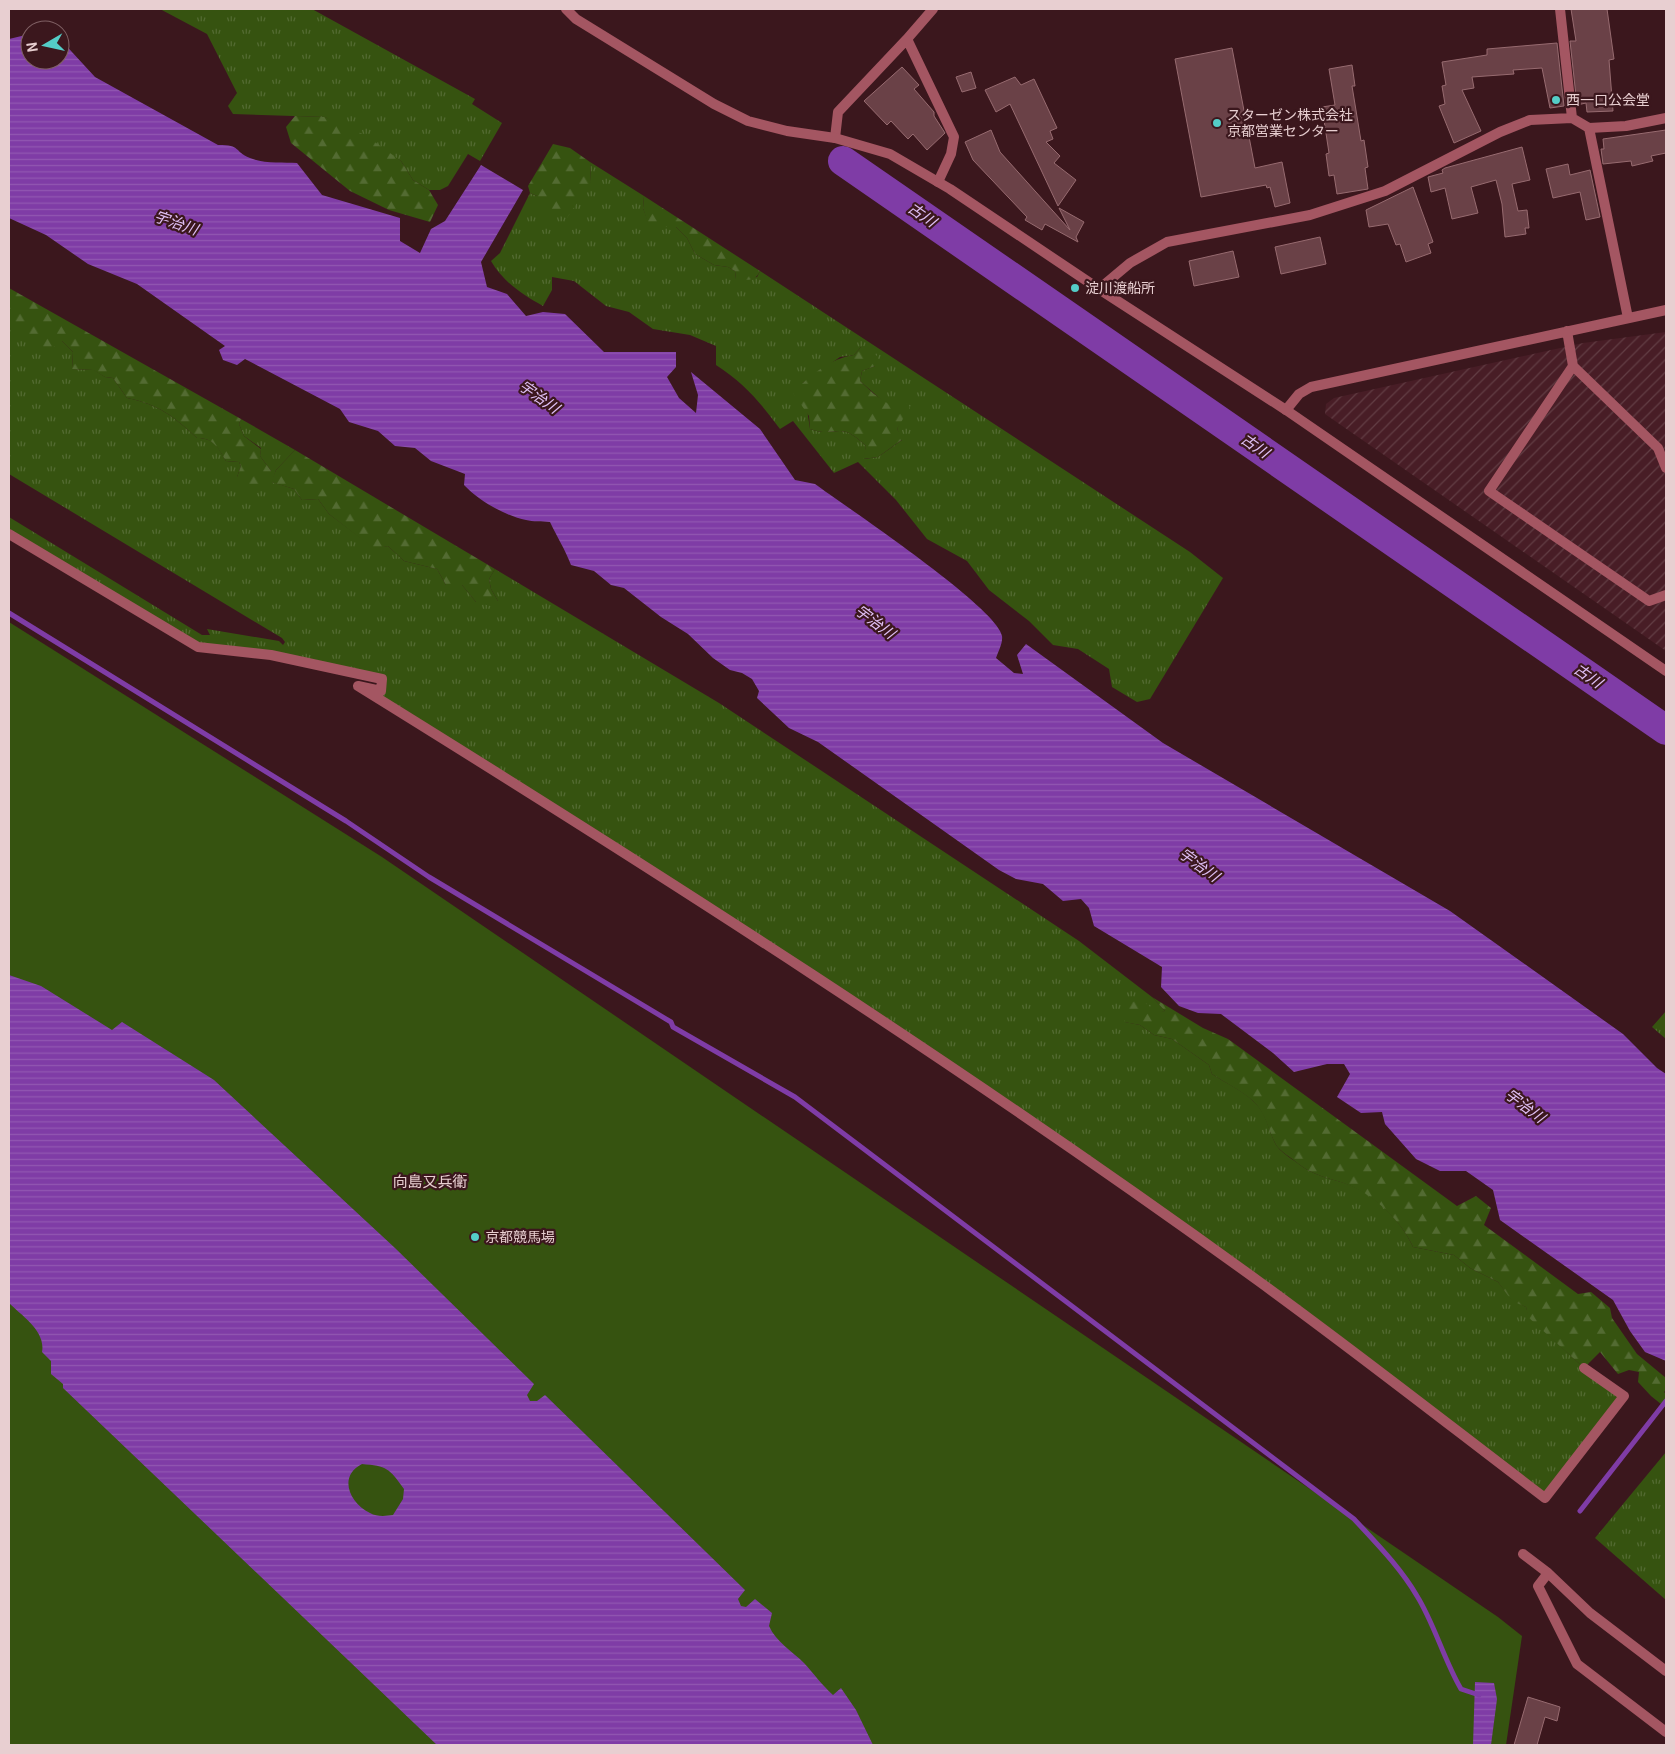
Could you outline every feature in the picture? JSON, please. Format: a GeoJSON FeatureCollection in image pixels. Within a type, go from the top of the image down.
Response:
{"type":"FeatureCollection","features":[{"type":"Feature","properties":{"kind":"street"},"geometry":{"type":"LineString","coordinates":[[566,9],[576,19],[600,34],[714,104],[748,121],[787,131],[835,138],[890,154],[938,182],[1286,410],[1666,671]]}},
{"type":"Feature","properties":{"kind":"street"},"geometry":{"type":"LineString","coordinates":[[835,138],[838,112],[933,9]]}},
{"type":"Feature","properties":{"kind":"street"},"geometry":{"type":"LineString","coordinates":[[1560,9],[1572,118]]}},
{"type":"Feature","properties":{"kind":"street"},"geometry":{"type":"LineString","coordinates":[[907,39],[954,137],[951,154],[938,182]]}},
{"type":"Feature","properties":{"kind":"street"},"geometry":{"type":"LineString","coordinates":[[1099,289],[1130,263],[1167,242],[1310,215],[1385,191],[1500,132],[1530,120],[1572,118],[1589,128],[1626,126],[1666,118]]}},
{"type":"Feature","properties":{"kind":"street"},"geometry":{"type":"LineString","coordinates":[[1589,128],[1628,318]]}},
{"type":"Feature","properties":{"kind":"street"},"geometry":{"type":"LineString","coordinates":[[1286,410],[1299,394],[1311,386],[1666,310]]}},
{"type":"Feature","properties":{"kind":"street"},"geometry":{"type":"LineString","coordinates":[[1567,331],[1573,366],[1658,448],[1666,468]]}},
{"type":"Feature","properties":{"kind":"street"},"geometry":{"type":"LineString","coordinates":[[1573,366],[1489,492],[1650,601],[1666,595]]}},
{"type":"Feature","properties":{"kind":"street"},"geometry":{"type":"LineString","coordinates":[[9,534],[198,647],[271,655],[382,680],[380,691],[358,686],[628,854],[977,1084],[1258,1280],[1545,1498],[1624,1396],[1584,1368]]}},
{"type":"Feature","properties":{"kind":"street"},"geometry":{"type":"LineString","coordinates":[[1523,1554],[1548,1573],[1590,1612],[1666,1671]]}},
{"type":"Feature","properties":{"kind":"street"},"geometry":{"type":"LineString","coordinates":[[1548,1573],[1538,1586],[1577,1664],[1666,1732]]}},
{"type":"Feature","properties":{"kind":"shaded area"},"geometry":{"type":"Polygon","coordinates":[[[1666,332],[1666,651],[1325,414],[1326,404],[1334,398],[1583,343],[1666,332]]]}},
{"type":"Feature","properties":{"kind":"green space"},"geometry":{"type":"Polygon","coordinates":[[[160,9],[312,9],[475,99],[472,104],[502,123],[480,161],[468,154],[448,186],[440,190],[429,190],[413,180],[401,161],[325,117],[233,114],[228,106],[237,93],[207,34],[160,9]]]}},
{"type":"Feature","properties":{"kind":"green space"},"geometry":{"type":"Polygon","coordinates":[[[295,116],[325,117],[365,135],[401,161],[413,180],[429,190],[438,205],[430,222],[389,210],[350,191],[291,143],[286,127],[295,116]]]}},
{"type":"Feature","properties":{"kind":"green space"},"geometry":{"type":"Polygon","coordinates":[[[553,144],[570,148],[590,162],[591,182],[567,218],[539,210],[537,196],[530,193],[528,186],[553,144]]]}},
{"type":"Feature","properties":{"kind":"green space"},"geometry":{"type":"Polygon","coordinates":[[[590,162],[644,196],[643,208],[650,227],[676,227],[687,238],[695,254],[714,265],[728,267],[735,271],[736,279],[757,277],[760,271],[1190,552],[1223,578],[1150,699],[1137,702],[1112,687],[1109,669],[1078,649],[1053,645],[1029,621],[989,590],[967,561],[927,539],[896,500],[858,462],[834,473],[793,421],[780,429],[751,394],[716,365],[716,346],[690,335],[653,329],[629,312],[606,306],[574,281],[552,277],[552,290],[543,306],[507,282],[491,261],[500,253],[530,193],[537,196],[591,182],[590,162]],[[861,347],[854,355],[840,357],[803,383],[810,429],[849,433],[866,446],[864,459],[878,457],[902,440],[897,429],[902,418],[860,381],[862,371],[875,366],[861,347]]]}},
{"type":"Feature","properties":{"kind":"green space"},"geometry":{"type":"Polygon","coordinates":[[[644,196],[760,271],[758,275],[750,280],[736,279],[735,271],[728,267],[714,265],[695,254],[687,238],[676,227],[649,227],[643,208],[644,196]]]}},
{"type":"Feature","properties":{"kind":"green space"},"geometry":{"type":"Polygon","coordinates":[[[9,288],[241,419],[239,424],[244,436],[261,449],[260,456],[271,471],[267,482],[258,493],[241,487],[237,477],[241,466],[239,462],[226,461],[212,442],[203,438],[197,438],[181,423],[165,412],[148,404],[127,398],[113,378],[105,377],[93,370],[72,369],[73,352],[62,341],[49,350],[9,328],[9,288]]]}},
{"type":"Feature","properties":{"kind":"green space"},"geometry":{"type":"Polygon","coordinates":[[[9,328],[62,341],[73,352],[72,369],[94,370],[105,377],[113,378],[127,398],[148,404],[165,412],[181,423],[197,438],[203,438],[212,442],[226,461],[239,462],[241,466],[237,477],[271,471],[260,456],[261,448],[244,436],[239,424],[241,419],[295,450],[276,470],[272,482],[294,489],[302,500],[318,499],[329,514],[374,548],[388,546],[404,561],[437,569],[446,585],[462,585],[476,602],[498,601],[491,589],[489,579],[495,569],[719,703],[1079,941],[1152,997],[1165,1011],[1125,1022],[1140,1025],[1154,1035],[1172,1039],[1209,1065],[1212,1074],[1244,1093],[1258,1106],[1276,1145],[1285,1154],[1310,1171],[1352,1186],[1371,1197],[1388,1211],[1402,1228],[1413,1247],[1454,1255],[1470,1268],[1498,1282],[1512,1300],[1526,1307],[1529,1317],[1584,1368],[1624,1396],[1545,1498],[1258,1280],[977,1084],[358,686],[380,691],[382,679],[198,647],[9,534],[9,517],[202,635],[210,635],[207,629],[279,641],[283,645],[285,642],[282,638],[9,474],[9,328]]]}},
{"type":"Feature","properties":{"kind":"green space"},"geometry":{"type":"Polygon","coordinates":[[[866,346],[878,357],[875,366],[862,371],[860,381],[890,405],[903,399],[910,407],[897,429],[903,439],[878,457],[863,459],[866,446],[849,433],[810,429],[809,416],[793,393],[821,369],[837,360],[854,355],[861,347],[866,346]]]}},
{"type":"Feature","properties":{"kind":"green space"},"geometry":{"type":"Polygon","coordinates":[[[295,450],[495,569],[489,579],[491,589],[498,601],[494,607],[476,602],[462,585],[446,585],[437,569],[404,561],[388,546],[374,549],[329,514],[318,499],[302,500],[294,489],[271,482],[276,470],[295,450]]]}},
{"type":"Feature","properties":{"kind":"green space","name":"京都競馬場"},"geometry":{"type":"Polygon","coordinates":[[[9,622],[382,857],[1498,1617],[1522,1636],[1506,1745],[9,1745],[9,622]]]}},
{"type":"Feature","properties":{"kind":"green space"},"geometry":{"type":"Polygon","coordinates":[[[1152,997],[1203,1028],[1228,1039],[1457,1206],[1476,1196],[1491,1208],[1484,1225],[1578,1294],[1591,1292],[1610,1308],[1612,1318],[1637,1354],[1666,1378],[1666,1390],[1664,1392],[1666,1394],[1666,1408],[1638,1382],[1639,1372],[1629,1370],[1618,1374],[1600,1352],[1584,1368],[1528,1317],[1526,1307],[1512,1301],[1498,1282],[1470,1268],[1454,1255],[1413,1247],[1402,1228],[1387,1211],[1370,1197],[1351,1186],[1310,1171],[1283,1152],[1276,1145],[1261,1111],[1253,1101],[1212,1074],[1209,1065],[1172,1039],[1154,1035],[1140,1025],[1124,1022],[1124,1005],[1140,999],[1157,1012],[1165,1011],[1152,997]]]}},
{"type":"Feature","properties":{"kind":"green space"},"geometry":{"type":"Polygon","coordinates":[[[1666,1011],[1666,1039],[1652,1027],[1666,1011]]]}},
{"type":"Feature","properties":{"kind":"green space"},"geometry":{"type":"Polygon","coordinates":[[[1666,1452],[1666,1600],[1595,1538],[1666,1452]]]}},
{"type":"Feature","properties":{"kind":"water","name":"宇治川"},"geometry":{"type":"Polygon","coordinates":[[[20,36],[20,70],[70,70],[70,50],[95,77],[218,145],[234,147],[255,160],[297,163],[322,195],[400,218],[400,241],[420,253],[431,229],[445,221],[481,165],[523,190],[481,262],[487,287],[507,294],[526,316],[543,312],[565,314],[604,352],[676,352],[676,367],[667,377],[679,398],[696,413],[698,395],[691,372],[760,429],[795,480],[815,484],[949,581],[994,622],[1002,636],[996,658],[1014,673],[1023,674],[1017,655],[1026,644],[1163,743],[1450,911],[1623,1034],[1657,1068],[1666,1074],[1666,1361],[1645,1352],[1630,1331],[1613,1300],[1500,1220],[1493,1190],[1466,1171],[1440,1171],[1416,1159],[1385,1124],[1382,1112],[1361,1113],[1337,1097],[1350,1074],[1344,1064],[1327,1064],[1294,1072],[1273,1053],[1221,1014],[1198,1013],[1179,1006],[1161,987],[1162,967],[1094,926],[1089,908],[1081,899],[1063,901],[1043,884],[1016,879],[999,870],[818,742],[789,728],[757,698],[759,691],[752,679],[742,673],[730,670],[713,658],[688,634],[661,617],[624,588],[611,585],[594,571],[571,565],[550,522],[529,521],[492,507],[464,485],[465,474],[431,461],[415,448],[395,446],[378,431],[349,422],[340,409],[245,359],[237,365],[223,360],[219,350],[225,346],[137,284],[88,264],[46,235],[9,218],[9,39],[20,36]]]}},
{"type":"Feature","properties":{"kind":"water"},"geometry":{"type":"Polygon","coordinates":[[[9,975],[41,986],[112,1030],[122,1022],[214,1080],[395,1248],[534,1384],[527,1395],[530,1401],[537,1401],[545,1395],[745,1590],[738,1599],[741,1606],[746,1607],[755,1599],[772,1613],[769,1626],[772,1632],[833,1695],[841,1688],[856,1710],[873,1745],[437,1745],[63,1388],[63,1384],[51,1374],[51,1361],[42,1352],[42,1344],[37,1331],[9,1303],[9,975]],[[362,1464],[350,1475],[348,1482],[352,1496],[363,1509],[373,1514],[382,1516],[393,1515],[403,1499],[404,1489],[387,1469],[362,1464]]]}},
{"type":"Feature","properties":{"kind":"water"},"geometry":{"type":"Polygon","coordinates":[[[1475,1682],[1494,1683],[1497,1699],[1491,1745],[1473,1745],[1475,1682]]]}},
{"type":"Feature","properties":{"kind":"building"},"geometry":{"type":"Polygon","coordinates":[[[1571,9],[1607,9],[1614,59],[1609,60],[1613,111],[1587,112],[1586,103],[1577,105],[1570,41],[1576,41],[1571,9]]]}},
{"type":"Feature","properties":{"kind":"building"},"geometry":{"type":"Polygon","coordinates":[[[1557,43],[1564,106],[1550,108],[1542,68],[1513,70],[1514,74],[1472,77],[1474,88],[1462,90],[1481,131],[1454,143],[1439,106],[1445,104],[1442,86],[1446,85],[1442,62],[1487,55],[1487,49],[1557,43]]]}},
{"type":"Feature","properties":{"kind":"building","name":"スターゼン株式会社 京都営業センター"},"geometry":{"type":"Polygon","coordinates":[[[1232,48],[1255,168],[1282,162],[1290,203],[1275,207],[1270,187],[1267,188],[1266,185],[1201,197],[1175,59],[1232,48]]]}},
{"type":"Feature","properties":{"kind":"building"},"geometry":{"type":"Polygon","coordinates":[[[1352,65],[1355,86],[1352,86],[1361,141],[1364,140],[1368,167],[1365,168],[1368,189],[1337,194],[1334,175],[1329,176],[1326,154],[1329,153],[1322,107],[1335,105],[1329,69],[1352,65]]]}},
{"type":"Feature","properties":{"kind":"building"},"geometry":{"type":"Polygon","coordinates":[[[902,67],[919,85],[914,89],[934,112],[934,116],[945,133],[927,150],[913,134],[908,139],[891,121],[887,125],[864,101],[902,67]]]}},
{"type":"Feature","properties":{"kind":"building"},"geometry":{"type":"Polygon","coordinates":[[[971,72],[976,88],[962,92],[956,77],[971,72]]]}},
{"type":"Feature","properties":{"kind":"building"},"geometry":{"type":"Polygon","coordinates":[[[1015,77],[1021,85],[1034,79],[1057,128],[1050,131],[1053,139],[1046,142],[1060,156],[1054,163],[1076,180],[1058,206],[1010,104],[996,112],[985,90],[1015,77]]]}},
{"type":"Feature","properties":{"kind":"building"},"geometry":{"type":"Polygon","coordinates":[[[991,130],[1000,152],[1070,230],[1059,208],[1084,222],[1076,237],[1078,242],[1045,224],[1042,230],[1025,220],[1027,217],[973,160],[965,142],[991,130]]]}},
{"type":"Feature","properties":{"kind":"building"},"geometry":{"type":"Polygon","coordinates":[[[1666,130],[1666,153],[1651,156],[1653,161],[1632,166],[1631,161],[1603,164],[1601,149],[1604,149],[1603,139],[1666,130]]]}},
{"type":"Feature","properties":{"kind":"building"},"geometry":{"type":"Polygon","coordinates":[[[1522,147],[1530,180],[1512,184],[1518,211],[1527,210],[1529,228],[1525,228],[1526,234],[1505,237],[1502,204],[1496,180],[1471,187],[1478,213],[1452,219],[1445,188],[1431,192],[1428,177],[1443,173],[1442,170],[1445,168],[1522,147]]]}},
{"type":"Feature","properties":{"kind":"building"},"geometry":{"type":"Polygon","coordinates":[[[1568,164],[1570,175],[1590,170],[1600,217],[1586,220],[1580,192],[1553,198],[1546,169],[1568,164]]]}},
{"type":"Feature","properties":{"kind":"building"},"geometry":{"type":"Polygon","coordinates":[[[1413,187],[1433,242],[1428,244],[1431,253],[1406,262],[1400,244],[1396,245],[1388,224],[1369,227],[1366,210],[1413,187]]]}},
{"type":"Feature","properties":{"kind":"building"},"geometry":{"type":"Polygon","coordinates":[[[1320,237],[1326,264],[1281,274],[1275,247],[1320,237]]]}},
{"type":"Feature","properties":{"kind":"building"},"geometry":{"type":"Polygon","coordinates":[[[1233,251],[1239,277],[1194,286],[1189,261],[1233,251]]]}},
{"type":"Feature","properties":{"kind":"building"},"geometry":{"type":"Polygon","coordinates":[[[1528,1697],[1560,1707],[1557,1721],[1545,1717],[1537,1745],[1514,1745],[1528,1697]]]}},
{"type":"Feature","properties":{"kind":"waterway","name":"古川"},"geometry":{"type":"LineString","coordinates":[[843,161],[1666,730]]}},
{"type":"Feature","properties":{"kind":"waterway"},"geometry":{"type":"LineString","coordinates":[[9,613],[346,821],[429,877],[671,1022],[673,1027],[795,1097],[1354,1519],[1410,1585],[1429,1618],[1461,1689],[1479,1695]]}},
{"type":"Feature","properties":{"kind":"waterway"},"geometry":{"type":"LineString","coordinates":[[1580,1511],[1666,1401]]}},
{"type":"Feature","properties":{"kind":"place","name":"西一口公会堂"},"geometry":{"type":"Point","coordinates":[1556,100]}},
{"type":"Feature","properties":{"kind":"place","name":"スターゼン株式会社 京都営業センター"},"geometry":{"type":"Point","coordinates":[1217,123]}},
{"type":"Feature","properties":{"kind":"place","name":"淀川渡船所"},"geometry":{"type":"Point","coordinates":[1075,288]}},
{"type":"Feature","properties":{"kind":"place","name":"京都競馬場"},"geometry":{"type":"Point","coordinates":[475,1237]}},
{"type":"Feature","properties":{"kind":"district","name":"向島又兵衛"},"geometry":{"type":"Point","coordinates":[430,1182]}}]}
